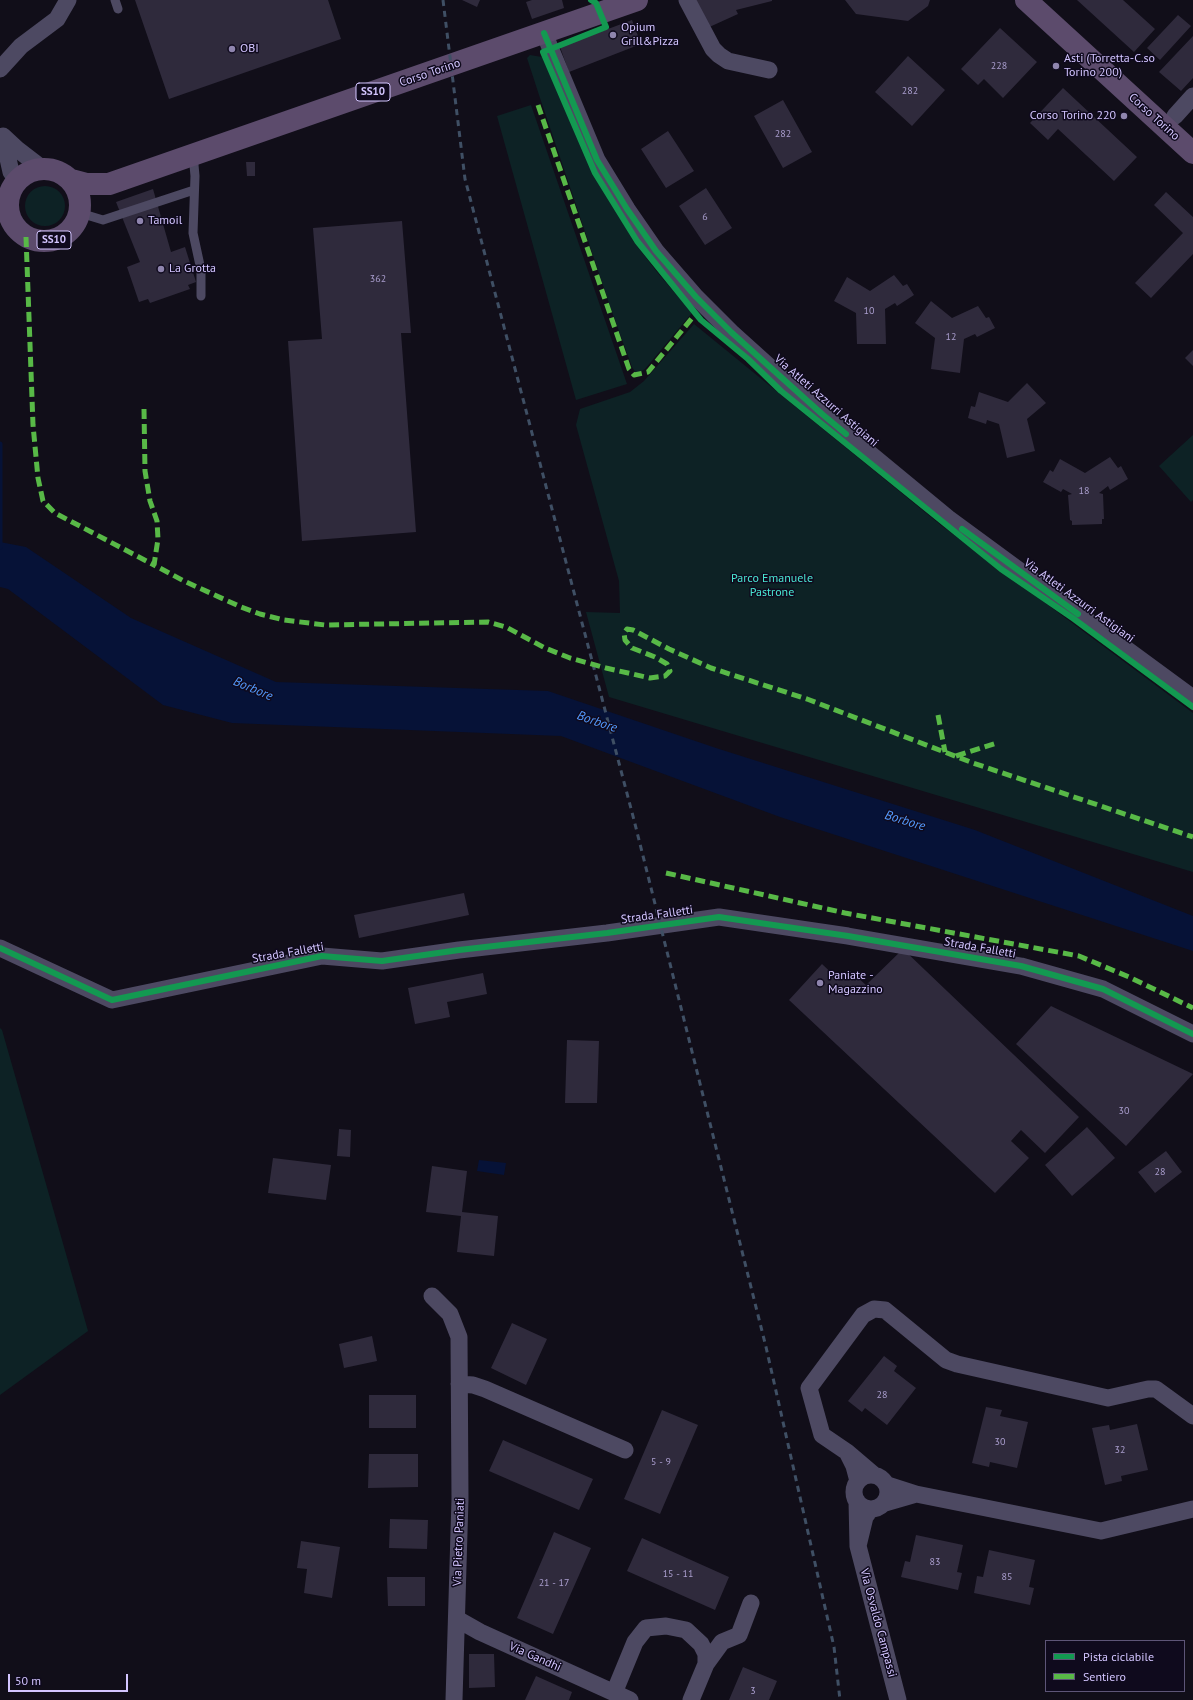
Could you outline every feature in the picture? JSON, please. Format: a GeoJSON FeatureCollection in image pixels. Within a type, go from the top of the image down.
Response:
{"type":"FeatureCollection","features":[{"type":"Feature","properties":{"kind":"main road","name":"Corso Torino"},"geometry":{"type":"LineString","coordinates":[[1026,0],[1193,153]]}},
{"type":"Feature","properties":{"kind":"main road","name":"Corso Torino"},"geometry":{"type":"LineString","coordinates":[[1048,0],[1193,132]]}},
{"type":"Feature","properties":{"kind":"main road","name":"Corso Torino"},"geometry":{"type":"LineString","coordinates":[[43,169],[58,172],[70,180],[86,184],[109,184],[544,33],[624,2]]}},
{"type":"Feature","properties":{"kind":"main road"},"geometry":{"type":"LineString","coordinates":[[17,180],[34,170],[43,169]]}},
{"type":"Feature","properties":{"kind":"main road","name":"Corso Torino"},"geometry":{"type":"LineString","coordinates":[[17,180],[8,198],[7,221],[26,237],[37,241],[48,242],[59,238],[72,228],[80,211],[109,184]]}},
{"type":"Feature","properties":{"kind":"main road"},"geometry":{"type":"LineString","coordinates":[[70,180],[79,193],[80,211]]}},
{"type":"Feature","properties":{"kind":"street"},"geometry":{"type":"LineString","coordinates":[[0,69],[21,46],[57,19],[68,0]]}},
{"type":"Feature","properties":{"kind":"street"},"geometry":{"type":"LineString","coordinates":[[687,0],[713,49],[719,55],[728,61],[769,70]]}},
{"type":"Feature","properties":{"kind":"street","name":"Via Atleti Azzurri Astigiani"},"geometry":{"type":"LineString","coordinates":[[544,33],[597,160],[627,209],[656,251],[696,297],[736,337],[822,414],[967,533],[1193,698]]}},
{"type":"Feature","properties":{"kind":"street"},"geometry":{"type":"LineString","coordinates":[[1175,116],[1193,96]]}},
{"type":"Feature","properties":{"kind":"street"},"geometry":{"type":"LineString","coordinates":[[2,133],[17,149],[43,169]]}},
{"type":"Feature","properties":{"kind":"street"},"geometry":{"type":"LineString","coordinates":[[2,133],[11,172],[17,180]]}},
{"type":"Feature","properties":{"kind":"street","name":"Strada Falletti"},"geometry":{"type":"LineString","coordinates":[[0,948],[112,1000],[322,956],[382,961],[459,950],[607,933],[719,917],[848,936],[1021,966],[1103,989],[1193,1034]]}},
{"type":"Feature","properties":{"kind":"street","name":"Via Pietro Paniati"},"geometry":{"type":"LineString","coordinates":[[432,1296],[450,1314],[459,1337],[460,1499],[454,1700]]}},
{"type":"Feature","properties":{"kind":"street"},"geometry":{"type":"LineString","coordinates":[[871,1504],[889,1491],[888,1485],[884,1480],[822,1435],[809,1388],[862,1315],[874,1309],[885,1310],[946,1360],[957,1364],[1108,1398],[1148,1389],[1156,1389],[1193,1416]]}},
{"type":"Feature","properties":{"kind":"street"},"geometry":{"type":"LineString","coordinates":[[459,1384],[473,1385],[485,1389],[625,1450]]}},
{"type":"Feature","properties":{"kind":"street"},"geometry":{"type":"LineString","coordinates":[[847,1452],[854,1466],[858,1481]]}},
{"type":"Feature","properties":{"kind":"street"},"geometry":{"type":"LineString","coordinates":[[874,1474],[862,1477],[858,1481],[854,1491],[871,1504],[916,1494]]}},
{"type":"Feature","properties":{"kind":"street"},"geometry":{"type":"LineString","coordinates":[[888,1485],[916,1494],[1101,1531],[1193,1509]]}},
{"type":"Feature","properties":{"kind":"street","name":"Via Osvaldo Campassi"},"geometry":{"type":"LineString","coordinates":[[871,1504],[858,1546],[898,1700]]}},
{"type":"Feature","properties":{"kind":"street"},"geometry":{"type":"LineString","coordinates":[[690,1700],[706,1664],[722,1642],[738,1635],[751,1603]]}},
{"type":"Feature","properties":{"kind":"street","name":"Via Gandhi"},"geometry":{"type":"LineString","coordinates":[[457,1619],[480,1632],[630,1700]]}},
{"type":"Feature","properties":{"kind":"street"},"geometry":{"type":"LineString","coordinates":[[614,1693],[635,1642],[646,1628],[666,1626],[686,1630],[701,1644],[706,1654],[706,1664]]}},
{"type":"Feature","properties":{"kind":"lane"},"geometry":{"type":"LineString","coordinates":[[57,19],[76,0]]}},
{"type":"Feature","properties":{"kind":"lane"},"geometry":{"type":"LineString","coordinates":[[193,154],[193,233],[201,270],[201,296]]}},
{"type":"Feature","properties":{"kind":"lane"},"geometry":{"type":"LineString","coordinates":[[80,211],[103,220],[194,190]]}},
{"type":"Feature","properties":{"kind":"green space"},"geometry":{"type":"Polygon","coordinates":[[[530,55],[542,57],[595,174],[634,242],[692,313],[645,369],[640,372],[636,373],[632,367],[612,312],[527,58],[530,55]]]}},
{"type":"Feature","properties":{"kind":"green space"},"geometry":{"type":"Polygon","coordinates":[[[531,105],[627,384],[576,400],[497,116],[531,105]]]}},
{"type":"Feature","properties":{"kind":"green space"},"geometry":{"type":"Polygon","coordinates":[[[49,186],[56,189],[62,195],[65,206],[64,214],[56,223],[49,226],[41,226],[34,223],[26,214],[25,202],[28,195],[37,187],[49,186]]]}},
{"type":"Feature","properties":{"kind":"green space","name":"Parco Emanuele Pastrone"},"geometry":{"type":"Polygon","coordinates":[[[694,324],[942,526],[1193,713],[1193,872],[609,697],[586,612],[620,613],[619,581],[576,425],[580,409],[630,392],[644,381],[694,324]]]}},
{"type":"Feature","properties":{"kind":"green space"},"geometry":{"type":"Polygon","coordinates":[[[1193,435],[1193,500],[1191,502],[1159,466],[1193,435]]]}},
{"type":"Feature","properties":{"kind":"green space"},"geometry":{"type":"Polygon","coordinates":[[[0,1028],[2,1030],[88,1331],[0,1395],[0,1028]]]}},
{"type":"Feature","properties":{"kind":"water","name":"Borbore"},"geometry":{"type":"Polygon","coordinates":[[[0,542],[26,547],[131,618],[276,682],[548,691],[716,748],[975,830],[1193,916],[1193,951],[780,817],[561,736],[232,723],[163,705],[8,589],[0,587],[0,542]]]}},
{"type":"Feature","properties":{"kind":"water"},"geometry":{"type":"Polygon","coordinates":[[[479,1160],[506,1163],[504,1175],[477,1171],[479,1160]]]}},
{"type":"Feature","properties":{"kind":"building","name":"OBI"},"geometry":{"type":"Polygon","coordinates":[[[135,0],[328,0],[341,39],[169,99],[135,0]]]}},
{"type":"Feature","properties":{"kind":"building"},"geometry":{"type":"Polygon","coordinates":[[[462,0],[480,0],[477,7],[462,0]]]}},
{"type":"Feature","properties":{"kind":"building"},"geometry":{"type":"Polygon","coordinates":[[[532,0],[562,0],[564,8],[532,19],[526,2],[532,0]]]}},
{"type":"Feature","properties":{"kind":"building"},"geometry":{"type":"Polygon","coordinates":[[[697,0],[772,1],[736,10],[738,14],[705,29],[689,3],[697,0]]]}},
{"type":"Feature","properties":{"kind":"building"},"geometry":{"type":"Polygon","coordinates":[[[845,0],[930,0],[928,6],[908,21],[856,14],[845,0]]]}},
{"type":"Feature","properties":{"kind":"building"},"geometry":{"type":"Polygon","coordinates":[[[1077,0],[1123,0],[1155,29],[1134,52],[1077,0]]]}},
{"type":"Feature","properties":{"kind":"building"},"geometry":{"type":"Polygon","coordinates":[[[1178,15],[1191,26],[1160,60],[1147,48],[1178,15]]]}},
{"type":"Feature","properties":{"kind":"building"},"geometry":{"type":"Polygon","coordinates":[[[632,20],[641,44],[569,72],[560,47],[632,20]]]}},
{"type":"Feature","properties":{"kind":"building"},"geometry":{"type":"Polygon","coordinates":[[[1000,28],[1037,62],[1003,98],[984,79],[978,85],[961,69],[1000,28]]]}},
{"type":"Feature","properties":{"kind":"building"},"geometry":{"type":"Polygon","coordinates":[[[1193,36],[1193,78],[1181,91],[1159,72],[1193,36]]]}},
{"type":"Feature","properties":{"kind":"building"},"geometry":{"type":"Polygon","coordinates":[[[908,56],[945,90],[912,126],[875,92],[908,56]]]}},
{"type":"Feature","properties":{"kind":"building"},"geometry":{"type":"Polygon","coordinates":[[[1063,88],[1137,157],[1114,181],[1058,129],[1048,140],[1030,123],[1063,88]]]}},
{"type":"Feature","properties":{"kind":"building"},"geometry":{"type":"Polygon","coordinates":[[[783,100],[812,152],[783,168],[754,116],[783,100]]]}},
{"type":"Feature","properties":{"kind":"building"},"geometry":{"type":"Polygon","coordinates":[[[668,131],[694,171],[666,188],[641,149],[668,131]]]}},
{"type":"Feature","properties":{"kind":"building"},"geometry":{"type":"Polygon","coordinates":[[[246,162],[255,162],[255,176],[247,176],[246,162]]]}},
{"type":"Feature","properties":{"kind":"building"},"geometry":{"type":"Polygon","coordinates":[[[706,188],[732,228],[705,245],[679,206],[706,188]]]}},
{"type":"Feature","properties":{"kind":"building"},"geometry":{"type":"Polygon","coordinates":[[[153,189],[171,252],[185,247],[196,282],[188,285],[190,289],[150,303],[148,299],[139,302],[127,267],[140,262],[116,202],[153,189]]]}},
{"type":"Feature","properties":{"kind":"building"},"geometry":{"type":"Polygon","coordinates":[[[1166,192],[1193,217],[1193,254],[1151,298],[1135,283],[1183,233],[1154,205],[1166,192]]]}},
{"type":"Feature","properties":{"kind":"building"},"geometry":{"type":"Polygon","coordinates":[[[402,221],[411,333],[401,333],[416,532],[302,541],[288,341],[322,339],[313,228],[402,221]]]}},
{"type":"Feature","properties":{"kind":"building"},"geometry":{"type":"Polygon","coordinates":[[[894,275],[903,286],[907,284],[914,295],[897,306],[895,303],[885,309],[886,344],[857,344],[856,313],[834,301],[847,277],[870,291],[894,275]]]}},
{"type":"Feature","properties":{"kind":"building"},"geometry":{"type":"Polygon","coordinates":[[[931,301],[952,318],[978,306],[986,318],[989,317],[995,328],[977,337],[975,334],[964,339],[960,373],[931,369],[935,338],[915,323],[931,301]]]}},
{"type":"Feature","properties":{"kind":"building"},"geometry":{"type":"Polygon","coordinates":[[[1193,350],[1193,366],[1185,358],[1193,350]]]}},
{"type":"Feature","properties":{"kind":"building"},"geometry":{"type":"Polygon","coordinates":[[[1027,383],[1046,403],[1027,419],[1035,451],[1007,458],[999,424],[987,420],[986,424],[968,418],[971,406],[975,407],[979,392],[1008,402],[1027,383]]]}},
{"type":"Feature","properties":{"kind":"building"},"geometry":{"type":"Polygon","coordinates":[[[1110,457],[1118,468],[1121,466],[1128,479],[1110,490],[1108,486],[1099,493],[1103,494],[1104,519],[1102,519],[1102,524],[1072,525],[1072,521],[1070,520],[1068,495],[1072,494],[1063,489],[1061,492],[1043,482],[1050,470],[1053,472],[1060,459],[1085,473],[1110,457]]]}},
{"type":"Feature","properties":{"kind":"building"},"geometry":{"type":"Polygon","coordinates":[[[464,893],[469,915],[359,938],[354,915],[464,893]]]}},
{"type":"Feature","properties":{"kind":"building"},"geometry":{"type":"Polygon","coordinates":[[[903,949],[1079,1117],[1045,1153],[1021,1130],[1011,1141],[1029,1158],[995,1193],[789,1000],[822,964],[839,980],[849,970],[866,985],[903,949]]]}},
{"type":"Feature","properties":{"kind":"building"},"geometry":{"type":"Polygon","coordinates":[[[483,973],[487,994],[447,1002],[450,1017],[415,1024],[408,988],[483,973]]]}},
{"type":"Feature","properties":{"kind":"building"},"geometry":{"type":"Polygon","coordinates":[[[1051,1006],[1193,1074],[1126,1146],[1016,1044],[1051,1006]]]}},
{"type":"Feature","properties":{"kind":"building"},"geometry":{"type":"Polygon","coordinates":[[[567,1040],[599,1041],[597,1103],[565,1103],[567,1040]]]}},
{"type":"Feature","properties":{"kind":"building"},"geometry":{"type":"Polygon","coordinates":[[[1087,1127],[1115,1158],[1072,1196],[1045,1165],[1087,1127]]]}},
{"type":"Feature","properties":{"kind":"building"},"geometry":{"type":"Polygon","coordinates":[[[339,1129],[351,1130],[350,1157],[337,1156],[339,1129]]]}},
{"type":"Feature","properties":{"kind":"building"},"geometry":{"type":"Polygon","coordinates":[[[1166,1151],[1182,1172],[1155,1193],[1138,1172],[1166,1151]]]}},
{"type":"Feature","properties":{"kind":"building"},"geometry":{"type":"Polygon","coordinates":[[[273,1158],[331,1165],[326,1200],[268,1193],[273,1158]]]}},
{"type":"Feature","properties":{"kind":"building"},"geometry":{"type":"Polygon","coordinates":[[[432,1166],[467,1171],[462,1212],[498,1216],[494,1256],[457,1252],[461,1216],[426,1212],[432,1166]]]}},
{"type":"Feature","properties":{"kind":"building"},"geometry":{"type":"Polygon","coordinates":[[[512,1323],[547,1339],[526,1385],[491,1368],[512,1323]]]}},
{"type":"Feature","properties":{"kind":"building"},"geometry":{"type":"Polygon","coordinates":[[[372,1336],[377,1361],[344,1368],[339,1344],[372,1336]]]}},
{"type":"Feature","properties":{"kind":"building"},"geometry":{"type":"Polygon","coordinates":[[[884,1356],[897,1366],[894,1371],[916,1388],[887,1425],[865,1408],[862,1412],[848,1401],[884,1356]]]}},
{"type":"Feature","properties":{"kind":"building"},"geometry":{"type":"Polygon","coordinates":[[[369,1395],[416,1395],[416,1428],[369,1428],[369,1395]]]}},
{"type":"Feature","properties":{"kind":"building"},"geometry":{"type":"Polygon","coordinates":[[[986,1407],[1002,1410],[1000,1416],[1028,1422],[1017,1468],[990,1462],[989,1467],[972,1463],[986,1407]]]}},
{"type":"Feature","properties":{"kind":"building"},"geometry":{"type":"Polygon","coordinates":[[[662,1410],[698,1425],[660,1514],[624,1499],[662,1410]]]}},
{"type":"Feature","properties":{"kind":"building"},"geometry":{"type":"Polygon","coordinates":[[[1137,1424],[1148,1470],[1121,1476],[1122,1481],[1105,1485],[1092,1428],[1109,1425],[1110,1430],[1137,1424]]]}},
{"type":"Feature","properties":{"kind":"building"},"geometry":{"type":"Polygon","coordinates":[[[503,1440],[593,1479],[579,1510],[489,1471],[503,1440]]]}},
{"type":"Feature","properties":{"kind":"building"},"geometry":{"type":"Polygon","coordinates":[[[369,1454],[418,1454],[418,1487],[368,1488],[369,1454]]]}},
{"type":"Feature","properties":{"kind":"building"},"geometry":{"type":"Polygon","coordinates":[[[390,1519],[428,1520],[427,1549],[389,1548],[390,1519]]]}},
{"type":"Feature","properties":{"kind":"building"},"geometry":{"type":"Polygon","coordinates":[[[554,1532],[591,1548],[553,1634],[517,1618],[554,1532]]]}},
{"type":"Feature","properties":{"kind":"building"},"geometry":{"type":"Polygon","coordinates":[[[916,1535],[963,1545],[957,1572],[962,1573],[958,1590],[901,1577],[905,1561],[910,1562],[916,1535]]]}},
{"type":"Feature","properties":{"kind":"building"},"geometry":{"type":"Polygon","coordinates":[[[642,1538],[729,1577],[715,1610],[627,1571],[642,1538]]]}},
{"type":"Feature","properties":{"kind":"building"},"geometry":{"type":"Polygon","coordinates":[[[301,1541],[340,1547],[332,1598],[304,1593],[307,1569],[297,1568],[301,1541]]]}},
{"type":"Feature","properties":{"kind":"building"},"geometry":{"type":"Polygon","coordinates":[[[989,1550],[1035,1560],[1029,1587],[1034,1588],[1030,1605],[974,1593],[977,1576],[983,1577],[989,1550]]]}},
{"type":"Feature","properties":{"kind":"building"},"geometry":{"type":"Polygon","coordinates":[[[387,1577],[425,1577],[425,1606],[388,1606],[387,1577]]]}},
{"type":"Feature","properties":{"kind":"building"},"geometry":{"type":"Polygon","coordinates":[[[469,1654],[494,1654],[495,1687],[469,1688],[469,1654]]]}},
{"type":"Feature","properties":{"kind":"building"},"geometry":{"type":"Polygon","coordinates":[[[743,1667],[777,1681],[769,1700],[729,1700],[743,1667]]]}},
{"type":"Feature","properties":{"kind":"building"},"geometry":{"type":"Polygon","coordinates":[[[536,1676],[572,1692],[569,1700],[525,1700],[536,1676]]]}},
{"type":"Feature","properties":{"kind":"waterway"},"geometry":{"type":"LineString","coordinates":[[0,444],[0,547]]}},
{"type":"Feature","properties":{"kind":"railway"},"geometry":{"type":"LineString","coordinates":[[443,0],[465,179],[634,820],[766,1347],[834,1647],[840,1700]]}},
{"type":"Feature","properties":{"kind":"marked path"},"geometry":{"type":"LineString","coordinates":[[538,105],[629,369],[634,375],[648,372],[697,312]]}},
{"type":"Feature","properties":{"kind":"marked path"},"geometry":{"type":"LineString","coordinates":[[26,237],[33,425],[38,478],[43,501],[55,513],[154,565]]}},
{"type":"Feature","properties":{"kind":"marked path"},"geometry":{"type":"LineString","coordinates":[[144,409],[145,471],[150,501],[157,521],[158,539],[154,565],[184,581],[241,607],[260,614],[284,620],[325,625],[488,622],[506,627],[545,648],[570,658],[650,678],[665,676],[670,671],[667,664],[655,657],[632,648],[625,640],[624,633],[627,629],[633,630],[669,649],[711,668],[807,699],[973,763],[1193,837]]}},
{"type":"Feature","properties":{"kind":"marked path"},"geometry":{"type":"LineString","coordinates":[[938,715],[945,752]]}},
{"type":"Feature","properties":{"kind":"marked path"},"geometry":{"type":"LineString","coordinates":[[956,756],[997,743]]}},
{"type":"Feature","properties":{"kind":"marked path"},"geometry":{"type":"LineString","coordinates":[[666,873],[845,913],[1079,956],[1129,977],[1193,1008]]}},
{"type":"Feature","properties":{"kind":"cycle path"},"geometry":{"type":"LineString","coordinates":[[591,0],[596,3],[606,27],[543,52],[595,173],[637,241],[701,320],[748,359],[781,391],[1001,569],[1074,619],[1193,707]]}},
{"type":"Feature","properties":{"kind":"cycle path"},"geometry":{"type":"LineString","coordinates":[[544,33],[597,160],[627,209],[656,251],[696,297],[731,332],[846,434]]}},
{"type":"Feature","properties":{"kind":"cycle path"},"geometry":{"type":"LineString","coordinates":[[962,529],[1078,614]]}},
{"type":"Feature","properties":{"kind":"cycle path"},"geometry":{"type":"LineString","coordinates":[[0,948],[112,1000],[322,956],[382,961],[459,950],[607,933],[719,917],[848,936],[1021,966],[1103,989],[1193,1034]]}},
{"type":"Feature","properties":{"kind":"place","name":"Opium Grill&Pizza"},"geometry":{"type":"Point","coordinates":[613,35]}},
{"type":"Feature","properties":{"kind":"place","name":"OBI"},"geometry":{"type":"Point","coordinates":[232,49]}},
{"type":"Feature","properties":{"kind":"place","name":"Asti (Torretta-C.so Torino 200)"},"geometry":{"type":"Point","coordinates":[1056,66]}},
{"type":"Feature","properties":{"kind":"place","name":"Corso Torino 220"},"geometry":{"type":"Point","coordinates":[1124,116]}},
{"type":"Feature","properties":{"kind":"place","name":"Tamoil"},"geometry":{"type":"Point","coordinates":[140,221]}},
{"type":"Feature","properties":{"kind":"place","name":"La Grotta"},"geometry":{"type":"Point","coordinates":[161,269]}},
{"type":"Feature","properties":{"kind":"place","name":"Paniate - Magazzino"},"geometry":{"type":"Point","coordinates":[820,983]}}]}
